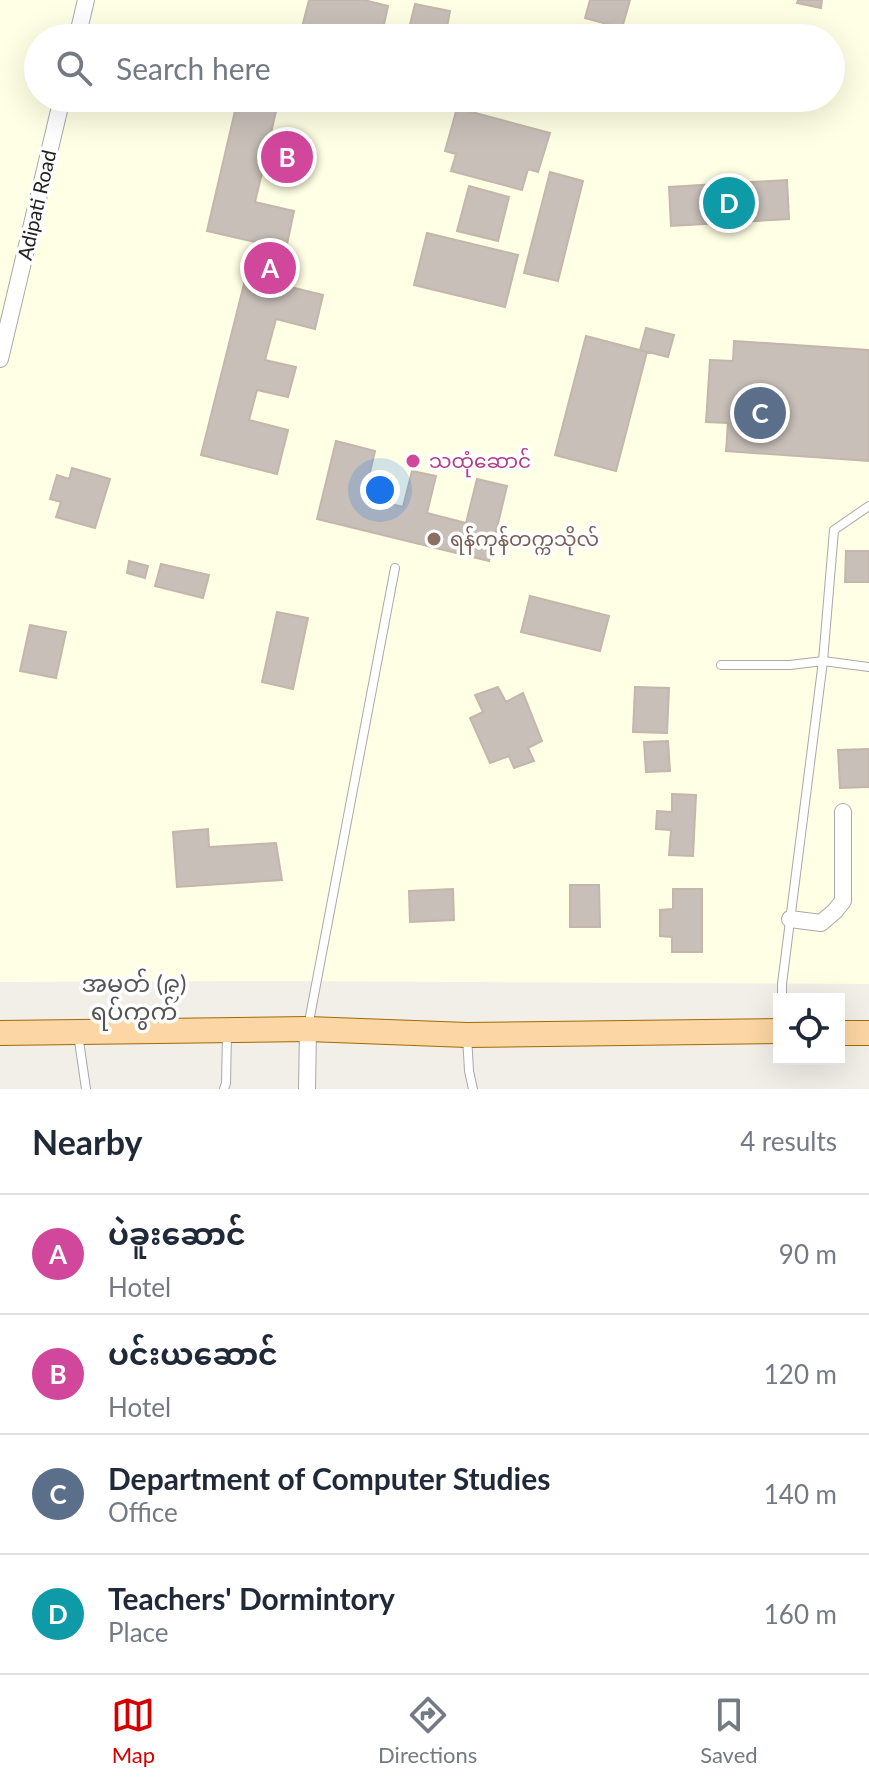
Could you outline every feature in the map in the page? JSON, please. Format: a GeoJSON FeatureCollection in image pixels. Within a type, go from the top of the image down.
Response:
{"type":"FeatureCollection","features":[{"type":"Feature","properties":{"kind":"main road"},"geometry":{"type":"LineString","coordinates":[[0,1033],[308,1029],[467,1035],[773,1031]]}},
{"type":"Feature","properties":{"kind":"main road"},"geometry":{"type":"LineString","coordinates":[[845,1033],[869,1033]]}},
{"type":"Feature","properties":{"kind":"street"},"geometry":{"type":"LineString","coordinates":[[80,24],[86,0]]}},
{"type":"Feature","properties":{"kind":"street","name":"Adipati Road"},"geometry":{"type":"LineString","coordinates":[[0,359],[59,112]]}},
{"type":"Feature","properties":{"kind":"street"},"geometry":{"type":"LineString","coordinates":[[790,919],[821,923],[843,901],[843,812]]}},
{"type":"Feature","properties":{"kind":"street"},"geometry":{"type":"LineString","coordinates":[[307,1089],[308,1029]]}},
{"type":"Feature","properties":{"kind":"lane"},"geometry":{"type":"LineString","coordinates":[[782,993],[823,661],[834,530],[869,506]]}},
{"type":"Feature","properties":{"kind":"lane"},"geometry":{"type":"LineString","coordinates":[[308,1029],[395,568]]}},
{"type":"Feature","properties":{"kind":"lane"},"geometry":{"type":"LineString","coordinates":[[721,665],[790,665],[823,661],[869,667]]}},
{"type":"Feature","properties":{"kind":"lane"},"geometry":{"type":"LineString","coordinates":[[224,1089],[227,1031]]}},
{"type":"Feature","properties":{"kind":"lane"},"geometry":{"type":"LineString","coordinates":[[78,1033],[86,1089]]}},
{"type":"Feature","properties":{"kind":"lane"},"geometry":{"type":"LineString","coordinates":[[467,1035],[473,1089]]}},
{"type":"Feature","properties":{"kind":"shaded area","name":"ရန်ကုန်တက္ကသိုလ်"},"geometry":{"type":"Polygon","coordinates":[[[0,0],[869,0],[869,984],[0,982],[0,0]]]}},
{"type":"Feature","properties":{"kind":"building"},"geometry":{"type":"Polygon","coordinates":[[[309,0],[364,0],[388,6],[384,24],[303,24],[309,0]]]}},
{"type":"Feature","properties":{"kind":"building"},"geometry":{"type":"Polygon","coordinates":[[[590,0],[630,0],[623,24],[607,24],[585,18],[590,0]]]}},
{"type":"Feature","properties":{"kind":"building"},"geometry":{"type":"Polygon","coordinates":[[[798,0],[822,0],[821,8],[797,3],[798,0]]]}},
{"type":"Feature","properties":{"kind":"building"},"geometry":{"type":"Polygon","coordinates":[[[415,4],[450,11],[448,24],[410,24],[415,4]]]}},
{"type":"Feature","properties":{"kind":"building"},"geometry":{"type":"Polygon","coordinates":[[[235,112],[276,112],[271,133],[301,140],[295,167],[265,160],[255,202],[294,211],[286,249],[207,231],[235,112]]]}},
{"type":"Feature","properties":{"kind":"building"},"geometry":{"type":"Polygon","coordinates":[[[456,112],[472,112],[550,133],[538,172],[528,169],[522,190],[451,171],[456,154],[445,151],[456,112]]]}},
{"type":"Feature","properties":{"kind":"building"},"geometry":{"type":"Polygon","coordinates":[[[550,172],[583,181],[558,281],[524,273],[550,172]]]}},
{"type":"Feature","properties":{"kind":"building"},"geometry":{"type":"Polygon","coordinates":[[[787,180],[789,219],[671,226],[669,187],[787,180]]]}},
{"type":"Feature","properties":{"kind":"building"},"geometry":{"type":"Polygon","coordinates":[[[469,186],[509,197],[498,241],[457,231],[469,186]]]}},
{"type":"Feature","properties":{"kind":"building"},"geometry":{"type":"Polygon","coordinates":[[[427,233],[518,255],[505,307],[414,285],[427,233]]]}},
{"type":"Feature","properties":{"kind":"building"},"geometry":{"type":"Polygon","coordinates":[[[246,276],[323,295],[315,329],[276,319],[265,360],[296,367],[288,397],[257,390],[249,420],[288,430],[277,474],[201,455],[246,276]]]}},
{"type":"Feature","properties":{"kind":"building"},"geometry":{"type":"Polygon","coordinates":[[[646,328],[674,335],[668,357],[640,350],[646,328]]]}},
{"type":"Feature","properties":{"kind":"building"},"geometry":{"type":"Polygon","coordinates":[[[586,336],[647,352],[616,471],[555,455],[586,336]]]}},
{"type":"Feature","properties":{"kind":"building"},"geometry":{"type":"Polygon","coordinates":[[[734,341],[869,350],[869,461],[726,451],[728,423],[706,422],[710,360],[733,361],[734,341]]]}},
{"type":"Feature","properties":{"kind":"building"},"geometry":{"type":"Polygon","coordinates":[[[336,441],[375,451],[364,497],[403,507],[412,471],[436,476],[427,513],[466,523],[477,479],[507,486],[489,561],[317,519],[336,441]]]}},
{"type":"Feature","properties":{"kind":"building"},"geometry":{"type":"Polygon","coordinates":[[[72,468],[110,479],[95,528],[56,517],[61,502],[50,499],[57,475],[69,479],[72,468]]]}},
{"type":"Feature","properties":{"kind":"building"},"geometry":{"type":"Polygon","coordinates":[[[846,551],[869,551],[869,582],[845,582],[846,551]]]}},
{"type":"Feature","properties":{"kind":"building"},"geometry":{"type":"Polygon","coordinates":[[[129,561],[148,566],[145,578],[127,573],[129,561]]]}},
{"type":"Feature","properties":{"kind":"building"},"geometry":{"type":"Polygon","coordinates":[[[161,564],[209,575],[203,598],[155,586],[161,564]]]}},
{"type":"Feature","properties":{"kind":"building"},"geometry":{"type":"Polygon","coordinates":[[[530,596],[609,616],[600,651],[521,632],[530,596]]]}},
{"type":"Feature","properties":{"kind":"building"},"geometry":{"type":"Polygon","coordinates":[[[277,612],[308,618],[293,689],[262,682],[277,612]]]}},
{"type":"Feature","properties":{"kind":"building"},"geometry":{"type":"Polygon","coordinates":[[[30,625],[66,632],[56,678],[20,671],[30,625]]]}},
{"type":"Feature","properties":{"kind":"building"},"geometry":{"type":"Polygon","coordinates":[[[498,687],[506,702],[523,693],[542,741],[528,748],[534,761],[514,768],[509,756],[490,763],[470,718],[483,712],[475,695],[498,687]]]}},
{"type":"Feature","properties":{"kind":"building"},"geometry":{"type":"Polygon","coordinates":[[[635,687],[669,688],[667,733],[633,732],[635,687]]]}},
{"type":"Feature","properties":{"kind":"building"},"geometry":{"type":"Polygon","coordinates":[[[668,741],[670,771],[646,772],[644,742],[668,741]]]}},
{"type":"Feature","properties":{"kind":"building"},"geometry":{"type":"Polygon","coordinates":[[[869,749],[869,787],[840,788],[838,750],[869,749]]]}},
{"type":"Feature","properties":{"kind":"building"},"geometry":{"type":"Polygon","coordinates":[[[672,794],[696,795],[693,856],[669,855],[671,830],[656,829],[657,811],[672,812],[672,794]]]}},
{"type":"Feature","properties":{"kind":"building"},"geometry":{"type":"Polygon","coordinates":[[[208,829],[209,847],[276,843],[282,880],[177,887],[173,832],[208,829]]]}},
{"type":"Feature","properties":{"kind":"building"},"geometry":{"type":"Polygon","coordinates":[[[570,885],[599,885],[600,927],[570,927],[570,885]]]}},
{"type":"Feature","properties":{"kind":"building"},"geometry":{"type":"Polygon","coordinates":[[[453,889],[454,920],[410,922],[409,891],[453,889]]]}},
{"type":"Feature","properties":{"kind":"building"},"geometry":{"type":"Polygon","coordinates":[[[673,889],[702,889],[702,952],[672,952],[672,937],[660,936],[660,910],[673,909],[673,889]]]}},
{"type":"Feature","properties":{"kind":"place","name":"ပင်းယဆောင်"},"geometry":{"type":"Point","coordinates":[287,157]}},
{"type":"Feature","properties":{"kind":"place","name":"Teachers' Dormintory"},"geometry":{"type":"Point","coordinates":[729,203]}},
{"type":"Feature","properties":{"kind":"place","name":"ပဲခူးဆောင်"},"geometry":{"type":"Point","coordinates":[270,268]}},
{"type":"Feature","properties":{"kind":"place","name":"Department of Computer Studies"},"geometry":{"type":"Point","coordinates":[760,413]}},
{"type":"Feature","properties":{"kind":"place","name":"သထုံဆောင်"},"geometry":{"type":"Point","coordinates":[413,461]}},
{"type":"Feature","properties":{"kind":"place","name":"ရန်ကုန်တက္ကသိုလ်"},"geometry":{"type":"Point","coordinates":[434,539]}},
{"type":"Feature","properties":{"kind":"district","name":"အမှတ် (၉) ရပ်ကွက်"},"geometry":{"type":"Point","coordinates":[134,998]}}]}
